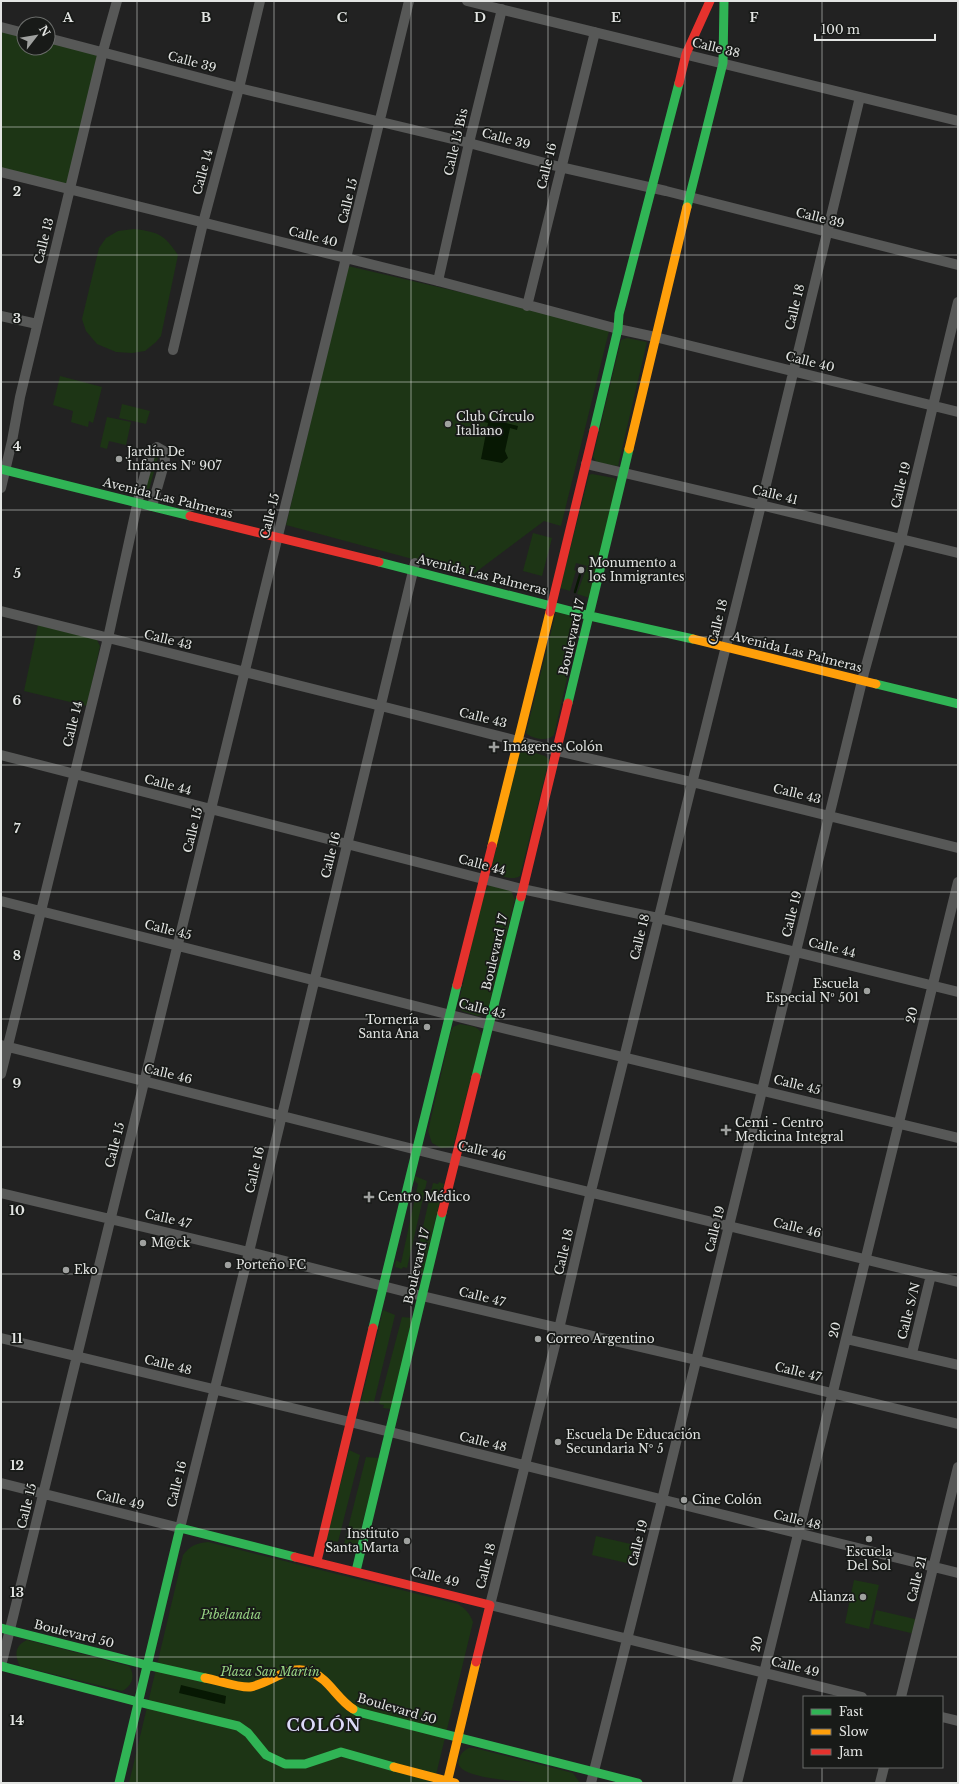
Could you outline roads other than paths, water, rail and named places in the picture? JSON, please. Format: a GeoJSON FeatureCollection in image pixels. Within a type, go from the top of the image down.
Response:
{"type":"FeatureCollection","features":[{"type":"Feature","properties":{"kind":"main road"},"geometry":{"type":"LineString","coordinates":[[317,1561],[449,1014],[586,464],[618,329],[620,314],[686,54],[710,1]]}},
{"type":"Feature","properties":{"kind":"main road","name":"Boulevard 17"},"geometry":{"type":"LineString","coordinates":[[356,1572],[388,1432],[557,752],[655,337],[691,198],[723,63],[724,1]]}},
{"type":"Feature","properties":{"kind":"main road","name":"Avenida Las Palmeras"},"geometry":{"type":"LineString","coordinates":[[4,466],[552,601],[571,603],[590,611],[863,676],[958,696]]}},
{"type":"Feature","properties":{"kind":"main road","name":"Avenida Las Palmeras"},"geometry":{"type":"LineString","coordinates":[[863,676],[958,704]]}},
{"type":"Feature","properties":{"kind":"main road","name":"Calle 49"},"geometry":{"type":"LineString","coordinates":[[180,1528],[490,1604]]}},
{"type":"Feature","properties":{"kind":"main road","name":"Calle 16"},"geometry":{"type":"LineString","coordinates":[[119,1783],[180,1528]]}},
{"type":"Feature","properties":{"kind":"main road","name":"Calle 18"},"geometry":{"type":"LineString","coordinates":[[450,1782],[458,1738],[490,1604]]}},
{"type":"Feature","properties":{"kind":"main road","name":"Boulevard 50"},"geometry":{"type":"LineString","coordinates":[[6,1630],[146,1665],[248,1687],[261,1684],[292,1670],[310,1671],[319,1676],[329,1685],[344,1703],[358,1712],[638,1783]]}},
{"type":"Feature","properties":{"kind":"main road"},"geometry":{"type":"LineString","coordinates":[[1,1666],[245,1728],[261,1750],[279,1762],[293,1765],[304,1764],[333,1753],[341,1752],[450,1782]]}},
{"type":"Feature","properties":{"kind":"street","name":"Calle 13"},"geometry":{"type":"LineString","coordinates":[[1,488],[4,466],[37,324],[103,51],[117,1]]}},
{"type":"Feature","properties":{"kind":"street","name":"Calle 14"},"geometry":{"type":"LineString","coordinates":[[173,350],[203,223],[239,88],[260,1]]}},
{"type":"Feature","properties":{"kind":"street","name":"Calle 15"},"geometry":{"type":"LineString","coordinates":[[1,1666],[6,1630],[43,1494],[78,1356],[110,1219],[212,810],[244,672],[347,259],[409,1]]}},
{"type":"Feature","properties":{"kind":"street","name":"Calle 38"},"geometry":{"type":"LineString","coordinates":[[467,1],[958,120]]}},
{"type":"Feature","properties":{"kind":"street","name":"Calle 15 Bis"},"geometry":{"type":"LineString","coordinates":[[438,281],[469,143],[502,9]]}},
{"type":"Feature","properties":{"kind":"street"},"geometry":{"type":"LineString","coordinates":[[1,27],[16,30]]}},
{"type":"Feature","properties":{"kind":"street","name":"Calle 16"},"geometry":{"type":"LineString","coordinates":[[527,306],[560,167],[595,32]]}},
{"type":"Feature","properties":{"kind":"street","name":"Calle 39"},"geometry":{"type":"LineString","coordinates":[[56,40],[103,51],[239,88],[469,143],[560,167],[652,188],[958,265]]}},
{"type":"Feature","properties":{"kind":"street","name":"Calle 18"},"geometry":{"type":"LineString","coordinates":[[490,1604],[559,1329],[591,1191],[761,505],[860,96]]}},
{"type":"Feature","properties":{"kind":"street","name":"Calle 40"},"geometry":{"type":"LineString","coordinates":[[1,172],[438,281],[527,306],[618,329],[958,412]]}},
{"type":"Feature","properties":{"kind":"street","name":"Calle 19"},"geometry":{"type":"LineString","coordinates":[[591,1783],[730,1225],[863,676],[901,539],[958,302]]}},
{"type":"Feature","properties":{"kind":"street"},"geometry":{"type":"LineString","coordinates":[[1,316],[37,324]]}},
{"type":"Feature","properties":{"kind":"street","name":"Calle 14"},"geometry":{"type":"LineString","coordinates":[[1,1074],[4,1046],[40,911],[108,638],[138,499],[151,452],[157,447],[164,450],[165,461],[153,503]]}},
{"type":"Feature","properties":{"kind":"street","name":"Calle 41"},"geometry":{"type":"LineString","coordinates":[[586,464],[958,553]]}},
{"type":"Feature","properties":{"kind":"street","name":"Calle 16"},"geometry":{"type":"LineString","coordinates":[[180,1528],[213,1390],[249,1252],[414,567]]}},
{"type":"Feature","properties":{"kind":"street","name":"Calle 43"},"geometry":{"type":"LineString","coordinates":[[1,611],[517,740],[557,752],[692,782],[958,848]]}},
{"type":"Feature","properties":{"kind":"street","name":"Calle 44"},"geometry":{"type":"LineString","coordinates":[[1,756],[74,773],[212,810],[348,843],[522,889],[658,918],[958,992]]}},
{"type":"Feature","properties":{"kind":"street","name":"20"},"geometry":{"type":"LineString","coordinates":[[737,1783],[958,882]]}},
{"type":"Feature","properties":{"kind":"street","name":"Calle 45"},"geometry":{"type":"LineString","coordinates":[[1,902],[449,1014],[958,1138]]}},
{"type":"Feature","properties":{"kind":"street","name":"Calle 46"},"geometry":{"type":"LineString","coordinates":[[4,1046],[958,1282]]}},
{"type":"Feature","properties":{"kind":"street","name":"Calle 47"},"geometry":{"type":"LineString","coordinates":[[1,1193],[249,1252],[422,1296],[696,1360],[958,1424]]}},
{"type":"Feature","properties":{"kind":"street","name":"Calle S/N"},"geometry":{"type":"LineString","coordinates":[[912,1353],[932,1275]]}},
{"type":"Feature","properties":{"kind":"street","name":"Calle 48"},"geometry":{"type":"LineString","coordinates":[[1,1338],[350,1422],[958,1573]]}},
{"type":"Feature","properties":{"kind":"street"},"geometry":{"type":"LineString","coordinates":[[846,1340],[958,1364]]}},
{"type":"Feature","properties":{"kind":"street","name":"Calle 21"},"geometry":{"type":"LineString","coordinates":[[901,1696],[958,1467]]}},
{"type":"Feature","properties":{"kind":"street","name":"Calle 49"},"geometry":{"type":"LineString","coordinates":[[1,1483],[180,1528]]}},
{"type":"Feature","properties":{"kind":"street","name":"Calle 49"},"geometry":{"type":"LineString","coordinates":[[490,1604],[858,1696]]}},
{"type":"Feature","properties":{"kind":"street"},"geometry":{"type":"LineString","coordinates":[[943,1717],[958,1721]]}},
{"type":"Feature","properties":{"kind":"street"},"geometry":{"type":"LineString","coordinates":[[880,1783],[884,1768]]}},
{"type":"Feature","properties":{"kind":"waterway"},"geometry":{"type":"LineString","coordinates":[[575,592],[580,575]]}},
{"type":"Feature","properties":{"kind":"place","name":"Club Círculo Italiano"},"geometry":{"type":"Point","coordinates":[448,424]}},
{"type":"Feature","properties":{"kind":"place","name":"Jardín De Infantes Nº 907"},"geometry":{"type":"Point","coordinates":[119,459]}},
{"type":"Feature","properties":{"kind":"place","name":"Monumento a los Inmigrantes"},"geometry":{"type":"Point","coordinates":[581,570]}},
{"type":"Feature","properties":{"kind":"place","name":"Imágenes Colón"},"geometry":{"type":"Point","coordinates":[494,747]}},
{"type":"Feature","properties":{"kind":"place","name":"Escuela Especial Nº 501"},"geometry":{"type":"Point","coordinates":[867,991]}},
{"type":"Feature","properties":{"kind":"place","name":"Tornería Santa Ana"},"geometry":{"type":"Point","coordinates":[427,1027]}},
{"type":"Feature","properties":{"kind":"place","name":"Cemi - Centro Medicina Integral"},"geometry":{"type":"Point","coordinates":[726,1130]}},
{"type":"Feature","properties":{"kind":"place","name":"Centro Médico"},"geometry":{"type":"Point","coordinates":[369,1197]}},
{"type":"Feature","properties":{"kind":"place","name":"M@ck"},"geometry":{"type":"Point","coordinates":[143,1243]}},
{"type":"Feature","properties":{"kind":"place","name":"Porteño FC"},"geometry":{"type":"Point","coordinates":[228,1265]}},
{"type":"Feature","properties":{"kind":"place","name":"Eko"},"geometry":{"type":"Point","coordinates":[66,1270]}},
{"type":"Feature","properties":{"kind":"place","name":"Correo Argentino"},"geometry":{"type":"Point","coordinates":[538,1339]}},
{"type":"Feature","properties":{"kind":"place","name":"Escuela De Educación Secundaria Nº 5"},"geometry":{"type":"Point","coordinates":[558,1442]}},
{"type":"Feature","properties":{"kind":"place","name":"Cine Colón"},"geometry":{"type":"Point","coordinates":[684,1500]}},
{"type":"Feature","properties":{"kind":"place","name":"Escuela Del Sol"},"geometry":{"type":"Point","coordinates":[869,1539]}},
{"type":"Feature","properties":{"kind":"place","name":"Instituto Santa Marta"},"geometry":{"type":"Point","coordinates":[407,1541]}},
{"type":"Feature","properties":{"kind":"place","name":"Alianza"},"geometry":{"type":"Point","coordinates":[863,1597]}},
{"type":"Feature","properties":{"kind":"district","name":"COLÓN"},"geometry":{"type":"Point","coordinates":[324,1725]}},
{"type":"Feature","properties":{"kind":"park label","name":"Pibelandia"},"geometry":{"type":"Point","coordinates":[231,1615]}},
{"type":"Feature","properties":{"kind":"park label","name":"Plaza San Martín"},"geometry":{"type":"Point","coordinates":[270,1672]}}]}
